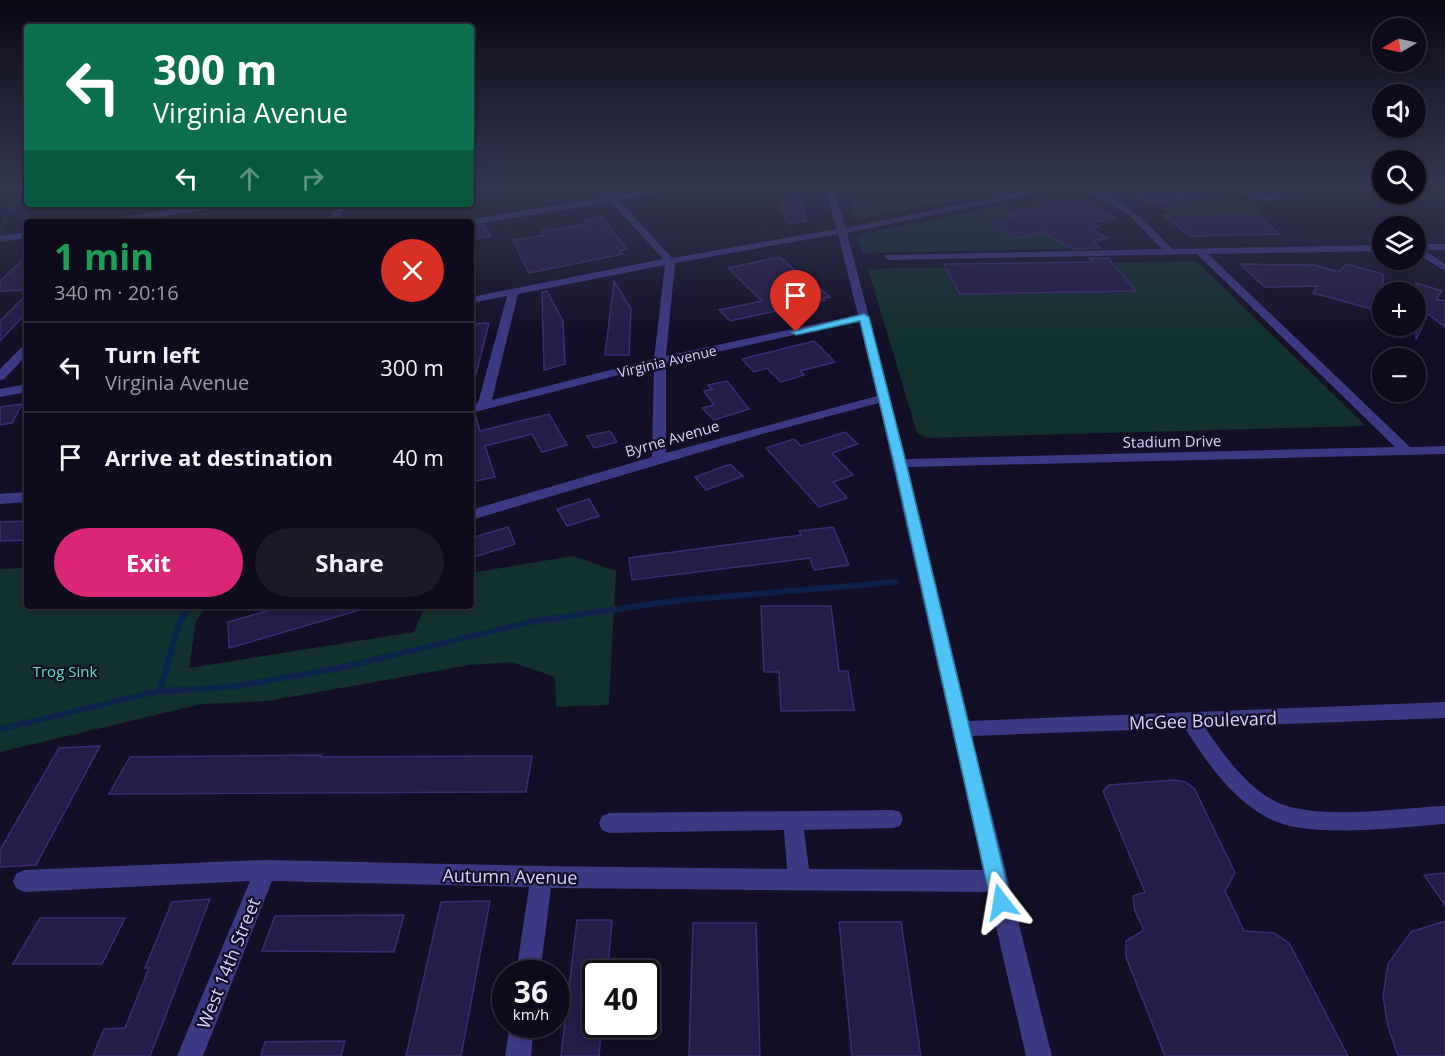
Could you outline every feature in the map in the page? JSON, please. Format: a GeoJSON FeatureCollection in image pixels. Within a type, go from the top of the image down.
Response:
{"type":"FeatureCollection","features":[{"type":"Feature","properties":{"kind":"street"},"geometry":{"type":"LineString","coordinates":[[0,239],[18,236]]}},
{"type":"Feature","properties":{"kind":"street"},"geometry":{"type":"LineString","coordinates":[[647,236],[670,261],[660,361],[659,459]]}},
{"type":"Feature","properties":{"kind":"street"},"geometry":{"type":"LineString","coordinates":[[474,299],[812,236]]}},
{"type":"Feature","properties":{"kind":"street"},"geometry":{"type":"LineString","coordinates":[[843,236],[900,463],[960,729],[1039,1056]]}},
{"type":"Feature","properties":{"kind":"street"},"geometry":{"type":"LineString","coordinates":[[1155,236],[1171,253]]}},
{"type":"Feature","properties":{"kind":"street"},"geometry":{"type":"LineString","coordinates":[[1426,248],[1445,247]]}},
{"type":"Feature","properties":{"kind":"street"},"geometry":{"type":"LineString","coordinates":[[889,257],[1372,248]]}},
{"type":"Feature","properties":{"kind":"street"},"geometry":{"type":"LineString","coordinates":[[1200,252],[1407,451]]}},
{"type":"Feature","properties":{"kind":"street"},"geometry":{"type":"LineString","coordinates":[[1426,255],[1445,268]]}},
{"type":"Feature","properties":{"kind":"street"},"geometry":{"type":"LineString","coordinates":[[484,405],[513,292]]}},
{"type":"Feature","properties":{"kind":"street","name":"Virginia Avenue"},"geometry":{"type":"LineString","coordinates":[[474,408],[660,361],[864,317]]}},
{"type":"Feature","properties":{"kind":"street"},"geometry":{"type":"LineString","coordinates":[[0,376],[24,351]]}},
{"type":"Feature","properties":{"kind":"street"},"geometry":{"type":"LineString","coordinates":[[0,393],[24,389]]}},
{"type":"Feature","properties":{"kind":"street","name":"Byrne Avenue"},"geometry":{"type":"LineString","coordinates":[[474,513],[757,431],[884,398]]}},
{"type":"Feature","properties":{"kind":"street","name":"Stadium Drive"},"geometry":{"type":"LineString","coordinates":[[900,463],[1445,450]]}},
{"type":"Feature","properties":{"kind":"street"},"geometry":{"type":"LineString","coordinates":[[0,499],[24,497]]}},
{"type":"Feature","properties":{"kind":"street","name":"McGee Boulevard"},"geometry":{"type":"LineString","coordinates":[[960,729],[1445,710]]}},
{"type":"Feature","properties":{"kind":"street"},"geometry":{"type":"LineString","coordinates":[[1190,720],[1211,753],[1239,786],[1275,812],[1320,822],[1445,816]]}},
{"type":"Feature","properties":{"kind":"street"},"geometry":{"type":"LineString","coordinates":[[609,823],[893,819]]}},
{"type":"Feature","properties":{"kind":"street"},"geometry":{"type":"LineString","coordinates":[[793,820],[799,879]]}},
{"type":"Feature","properties":{"kind":"street","name":"Autumn Avenue"},"geometry":{"type":"LineString","coordinates":[[24,881],[265,870],[541,877],[996,881]]}},
{"type":"Feature","properties":{"kind":"street","name":"West 14th Street"},"geometry":{"type":"LineString","coordinates":[[190,1056],[265,870]]}},
{"type":"Feature","properties":{"kind":"street"},"geometry":{"type":"LineString","coordinates":[[530,960],[541,877]]}},
{"type":"Feature","properties":{"kind":"street"},"geometry":{"type":"LineString","coordinates":[[518,1056],[520,1038]]}},
{"type":"Feature","properties":{"kind":"green space"},"geometry":{"type":"Polygon","coordinates":[[[858,236],[1051,236],[1072,249],[862,253],[858,236]]]}},
{"type":"Feature","properties":{"kind":"green space"},"geometry":{"type":"Polygon","coordinates":[[[1196,261],[1366,426],[927,438],[917,433],[868,269],[1196,261]]]}},
{"type":"Feature","properties":{"kind":"green space","name":"Trog Sink"},"geometry":{"type":"Polygon","coordinates":[[[573,556],[616,571],[609,705],[556,707],[555,677],[511,662],[470,665],[268,701],[202,704],[0,752],[0,569],[24,568],[24,609],[205,609],[196,621],[189,668],[414,632],[424,609],[474,609],[474,572],[573,556]]]}},
{"type":"Feature","properties":{"kind":"building"},"geometry":{"type":"Polygon","coordinates":[[[474,236],[490,236],[474,239],[474,236]]]}},
{"type":"Feature","properties":{"kind":"building"},"geometry":{"type":"Polygon","coordinates":[[[537,236],[617,236],[627,249],[620,251],[623,254],[529,273],[513,240],[537,236]]]}},
{"type":"Feature","properties":{"kind":"building"},"geometry":{"type":"Polygon","coordinates":[[[1050,236],[1107,238],[1094,241],[1100,248],[1072,249],[1050,236]]]}},
{"type":"Feature","properties":{"kind":"building"},"geometry":{"type":"Polygon","coordinates":[[[780,257],[810,284],[813,283],[830,297],[730,321],[719,310],[762,301],[728,268],[780,257]]]}},
{"type":"Feature","properties":{"kind":"building"},"geometry":{"type":"Polygon","coordinates":[[[1089,258],[1108,258],[1136,291],[960,294],[944,264],[1094,262],[1089,258]]]}},
{"type":"Feature","properties":{"kind":"building"},"geometry":{"type":"Polygon","coordinates":[[[24,259],[24,290],[0,291],[0,281],[24,259]]]}},
{"type":"Feature","properties":{"kind":"building"},"geometry":{"type":"Polygon","coordinates":[[[1240,264],[1315,265],[1339,272],[1346,264],[1383,274],[1383,282],[1372,282],[1372,309],[1313,293],[1318,286],[1265,287],[1240,264]]]}},
{"type":"Feature","properties":{"kind":"building"},"geometry":{"type":"Polygon","coordinates":[[[614,281],[631,309],[629,355],[605,355],[614,281]]]}},
{"type":"Feature","properties":{"kind":"building"},"geometry":{"type":"Polygon","coordinates":[[[1426,286],[1442,291],[1436,299],[1445,301],[1445,327],[1428,314],[1426,318],[1426,286]]]}},
{"type":"Feature","properties":{"kind":"building"},"geometry":{"type":"Polygon","coordinates":[[[547,291],[563,321],[565,364],[544,370],[542,292],[547,291]]]}},
{"type":"Feature","properties":{"kind":"building"},"geometry":{"type":"Polygon","coordinates":[[[24,297],[24,315],[0,341],[0,321],[24,297]]]}},
{"type":"Feature","properties":{"kind":"building"},"geometry":{"type":"Polygon","coordinates":[[[489,323],[476,374],[474,374],[474,324],[489,323]]]}},
{"type":"Feature","properties":{"kind":"building"},"geometry":{"type":"Polygon","coordinates":[[[814,341],[835,362],[800,371],[804,375],[781,382],[767,368],[754,372],[742,359],[814,341]]]}},
{"type":"Feature","properties":{"kind":"building"},"geometry":{"type":"Polygon","coordinates":[[[727,381],[749,409],[714,420],[702,408],[714,405],[704,391],[712,389],[708,385],[727,381]]]}},
{"type":"Feature","properties":{"kind":"building"},"geometry":{"type":"Polygon","coordinates":[[[22,404],[12,423],[0,425],[0,407],[22,404]]]}},
{"type":"Feature","properties":{"kind":"building"},"geometry":{"type":"Polygon","coordinates":[[[474,414],[480,431],[549,414],[567,445],[542,452],[532,434],[485,446],[495,477],[474,481],[474,414]]]}},
{"type":"Feature","properties":{"kind":"building"},"geometry":{"type":"Polygon","coordinates":[[[610,431],[617,442],[594,448],[587,436],[610,431]]]}},
{"type":"Feature","properties":{"kind":"building"},"geometry":{"type":"Polygon","coordinates":[[[845,432],[858,444],[832,453],[853,475],[833,482],[847,498],[819,507],[766,448],[794,439],[801,446],[845,432]]]}},
{"type":"Feature","properties":{"kind":"building"},"geometry":{"type":"Polygon","coordinates":[[[730,464],[743,476],[706,490],[695,477],[730,464]]]}},
{"type":"Feature","properties":{"kind":"building"},"geometry":{"type":"Polygon","coordinates":[[[589,499],[599,516],[567,526],[557,509],[589,499]]]}},
{"type":"Feature","properties":{"kind":"building"},"geometry":{"type":"Polygon","coordinates":[[[24,521],[24,540],[0,541],[0,522],[24,521]]]}},
{"type":"Feature","properties":{"kind":"building"},"geometry":{"type":"Polygon","coordinates":[[[508,527],[515,544],[474,557],[474,537],[508,527]]]}},
{"type":"Feature","properties":{"kind":"building"},"geometry":{"type":"Polygon","coordinates":[[[833,527],[849,565],[814,570],[810,558],[632,580],[629,558],[801,535],[799,531],[833,527]]]}},
{"type":"Feature","properties":{"kind":"building"},"geometry":{"type":"Polygon","coordinates":[[[761,606],[831,606],[839,671],[848,671],[854,710],[781,711],[779,672],[764,672],[761,606]]]}},
{"type":"Feature","properties":{"kind":"building"},"geometry":{"type":"Polygon","coordinates":[[[274,609],[360,609],[229,648],[228,622],[274,609]]]}},
{"type":"Feature","properties":{"kind":"building"},"geometry":{"type":"Polygon","coordinates":[[[100,746],[36,865],[0,867],[0,850],[59,748],[100,746]]]}},
{"type":"Feature","properties":{"kind":"building"},"geometry":{"type":"Polygon","coordinates":[[[321,755],[320,757],[532,756],[526,792],[109,794],[130,757],[321,755]]]}},
{"type":"Feature","properties":{"kind":"building"},"geometry":{"type":"Polygon","coordinates":[[[1174,780],[1185,782],[1194,788],[1235,873],[1225,891],[1244,931],[1274,933],[1289,943],[1348,1056],[1165,1056],[1126,957],[1126,941],[1144,930],[1135,911],[1133,896],[1145,892],[1103,791],[1109,785],[1174,780]]]}},
{"type":"Feature","properties":{"kind":"building"},"geometry":{"type":"Polygon","coordinates":[[[1445,873],[1445,905],[1424,875],[1445,873]]]}},
{"type":"Feature","properties":{"kind":"building"},"geometry":{"type":"Polygon","coordinates":[[[210,899],[150,1056],[93,1056],[104,1029],[125,1028],[149,968],[145,968],[172,902],[210,899]]]}},
{"type":"Feature","properties":{"kind":"building"},"geometry":{"type":"Polygon","coordinates":[[[490,901],[461,1056],[406,1056],[441,902],[490,901]]]}},
{"type":"Feature","properties":{"kind":"building"},"geometry":{"type":"Polygon","coordinates":[[[404,915],[394,952],[262,951],[275,916],[404,915]]]}},
{"type":"Feature","properties":{"kind":"building"},"geometry":{"type":"Polygon","coordinates":[[[40,918],[125,918],[102,964],[13,964],[40,918]]]}},
{"type":"Feature","properties":{"kind":"building"},"geometry":{"type":"Polygon","coordinates":[[[577,920],[612,920],[608,960],[582,960],[582,1038],[601,1038],[599,1056],[561,1056],[563,1038],[570,1038],[570,980],[577,920]]]}},
{"type":"Feature","properties":{"kind":"building"},"geometry":{"type":"Polygon","coordinates":[[[1445,921],[1445,1056],[1398,1056],[1388,1026],[1383,997],[1388,964],[1411,932],[1445,921]]]}},
{"type":"Feature","properties":{"kind":"building"},"geometry":{"type":"Polygon","coordinates":[[[839,922],[901,922],[921,1056],[852,1056],[839,922]]]}},
{"type":"Feature","properties":{"kind":"building"},"geometry":{"type":"Polygon","coordinates":[[[693,923],[756,923],[760,1056],[689,1056],[693,923]]]}},
{"type":"Feature","properties":{"kind":"building"},"geometry":{"type":"Polygon","coordinates":[[[345,1041],[341,1056],[261,1056],[265,1042],[345,1041]]]}},
{"type":"Feature","properties":{"kind":"waterway"},"geometry":{"type":"LineString","coordinates":[[159,691],[231,687],[335,669],[535,621],[673,601],[896,582]]}},
{"type":"Feature","properties":{"kind":"waterway"},"geometry":{"type":"LineString","coordinates":[[159,691],[175,636],[188,609]]}},
{"type":"Feature","properties":{"kind":"waterway"},"geometry":{"type":"LineString","coordinates":[[0,729],[159,691]]}},
{"type":"Feature","properties":{"kind":"route"},"geometry":{"type":"LineString","coordinates":[[796,332],[864,317],[1001,902]]}}]}
